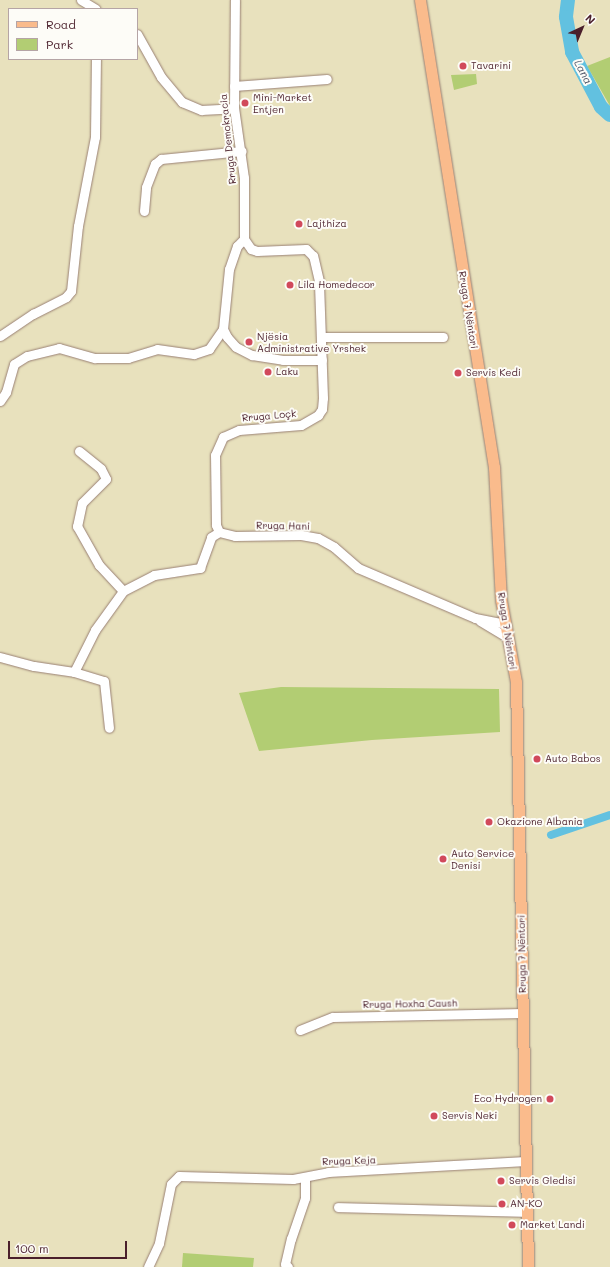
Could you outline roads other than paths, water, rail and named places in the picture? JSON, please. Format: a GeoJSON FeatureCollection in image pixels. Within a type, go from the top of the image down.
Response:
{"type":"FeatureCollection","features":[{"type":"Feature","properties":{"kind":"main road","name":"Rruga 7 Nëntori"},"geometry":{"type":"LineString","coordinates":[[420,0],[494,467],[499,518],[501,600],[516,682],[528,1267]]}},
{"type":"Feature","properties":{"kind":"street"},"geometry":{"type":"LineString","coordinates":[[80,0],[94,8]]}},
{"type":"Feature","properties":{"kind":"street","name":"Rruga Demokracia"},"geometry":{"type":"LineString","coordinates":[[235,0],[234,108],[242,151],[244,239]]}},
{"type":"Feature","properties":{"kind":"street"},"geometry":{"type":"LineString","coordinates":[[138,36],[169,89],[182,102],[201,110],[234,108]]}},
{"type":"Feature","properties":{"kind":"street"},"geometry":{"type":"LineString","coordinates":[[0,336],[33,314],[66,297],[71,291],[78,226],[96,137],[96,60]]}},
{"type":"Feature","properties":{"kind":"street"},"geometry":{"type":"LineString","coordinates":[[234,86],[327,79]]}},
{"type":"Feature","properties":{"kind":"street"},"geometry":{"type":"LineString","coordinates":[[144,211],[146,187],[155,164],[161,159],[242,151]]}},
{"type":"Feature","properties":{"kind":"street"},"geometry":{"type":"LineString","coordinates":[[0,401],[6,392],[14,364],[27,356],[59,348],[95,358],[128,358],[158,349],[194,354],[209,349],[223,329],[229,269],[237,246],[244,239]]}},
{"type":"Feature","properties":{"kind":"street","name":"Rruga Loçk"},"geometry":{"type":"LineString","coordinates":[[219,532],[216,525],[215,510],[216,455],[218,445],[223,437],[239,430],[301,425],[318,415],[322,409],[323,398],[322,337],[318,274],[310,251],[257,251],[251,249],[244,239]]}},
{"type":"Feature","properties":{"kind":"street"},"geometry":{"type":"LineString","coordinates":[[223,329],[236,347],[252,355],[276,360],[322,360]]}},
{"type":"Feature","properties":{"kind":"street"},"geometry":{"type":"LineString","coordinates":[[322,337],[443,337]]}},
{"type":"Feature","properties":{"kind":"street"},"geometry":{"type":"LineString","coordinates":[[79,451],[101,469],[106,479],[82,502],[77,526],[99,565],[124,592]]}},
{"type":"Feature","properties":{"kind":"street"},"geometry":{"type":"LineString","coordinates":[[74,672],[95,630],[124,592],[154,575],[200,568],[211,537],[219,532]]}},
{"type":"Feature","properties":{"kind":"street","name":"Rruga Hani"},"geometry":{"type":"LineString","coordinates":[[219,532],[235,536],[301,535],[318,538],[334,547],[358,568],[475,618],[508,638]]}},
{"type":"Feature","properties":{"kind":"street","name":"Rruga Hani"},"geometry":{"type":"LineString","coordinates":[[475,618],[505,624]]}},
{"type":"Feature","properties":{"kind":"street"},"geometry":{"type":"LineString","coordinates":[[0,657],[34,666],[74,672],[104,681],[109,728]]}},
{"type":"Feature","properties":{"kind":"street","name":"Rruga Hoxha Caush"},"geometry":{"type":"LineString","coordinates":[[300,1030],[333,1017],[523,1013]]}},
{"type":"Feature","properties":{"kind":"street","name":"Rruga Keja"},"geometry":{"type":"LineString","coordinates":[[148,1267],[159,1243],[165,1206],[174,1178],[179,1176],[293,1179],[328,1172],[526,1161]]}},
{"type":"Feature","properties":{"kind":"street"},"geometry":{"type":"LineString","coordinates":[[288,1267],[285,1264],[305,1198],[305,1177]]}},
{"type":"Feature","properties":{"kind":"street"},"geometry":{"type":"LineString","coordinates":[[338,1207],[527,1212]]}},
{"type":"Feature","properties":{"kind":"waterway","name":"Lana"},"geometry":{"type":"LineString","coordinates":[[568,0],[566,17],[572,52],[601,107],[610,115]]}},
{"type":"Feature","properties":{"kind":"waterway"},"geometry":{"type":"LineString","coordinates":[[551,835],[610,815]]}},
{"type":"Feature","properties":{"kind":"place","name":"Tavarini"},"geometry":{"type":"Point","coordinates":[463,66]}},
{"type":"Feature","properties":{"kind":"place","name":"Mini-Market Entjen"},"geometry":{"type":"Point","coordinates":[245,103]}},
{"type":"Feature","properties":{"kind":"place","name":"Lajthiza"},"geometry":{"type":"Point","coordinates":[299,224]}},
{"type":"Feature","properties":{"kind":"place","name":"Lila Homedecor"},"geometry":{"type":"Point","coordinates":[290,285]}},
{"type":"Feature","properties":{"kind":"place","name":"Njësia Administrative Yrshek"},"geometry":{"type":"Point","coordinates":[249,342]}},
{"type":"Feature","properties":{"kind":"place","name":"Laku"},"geometry":{"type":"Point","coordinates":[268,372]}},
{"type":"Feature","properties":{"kind":"place","name":"Servis Kedi"},"geometry":{"type":"Point","coordinates":[458,373]}},
{"type":"Feature","properties":{"kind":"place","name":"Auto Babos"},"geometry":{"type":"Point","coordinates":[537,759]}},
{"type":"Feature","properties":{"kind":"place","name":"Okazione Albania"},"geometry":{"type":"Point","coordinates":[489,822]}},
{"type":"Feature","properties":{"kind":"place","name":"Auto Service Denisi"},"geometry":{"type":"Point","coordinates":[443,859]}},
{"type":"Feature","properties":{"kind":"place","name":"Eco Hydrogen"},"geometry":{"type":"Point","coordinates":[550,1099]}},
{"type":"Feature","properties":{"kind":"place","name":"Servis Neki"},"geometry":{"type":"Point","coordinates":[434,1116]}},
{"type":"Feature","properties":{"kind":"place","name":"Servis Gledisi"},"geometry":{"type":"Point","coordinates":[501,1181]}},
{"type":"Feature","properties":{"kind":"place","name":"AN-KO"},"geometry":{"type":"Point","coordinates":[502,1204]}},
{"type":"Feature","properties":{"kind":"place","name":"Market Landi"},"geometry":{"type":"Point","coordinates":[512,1225]}}]}
